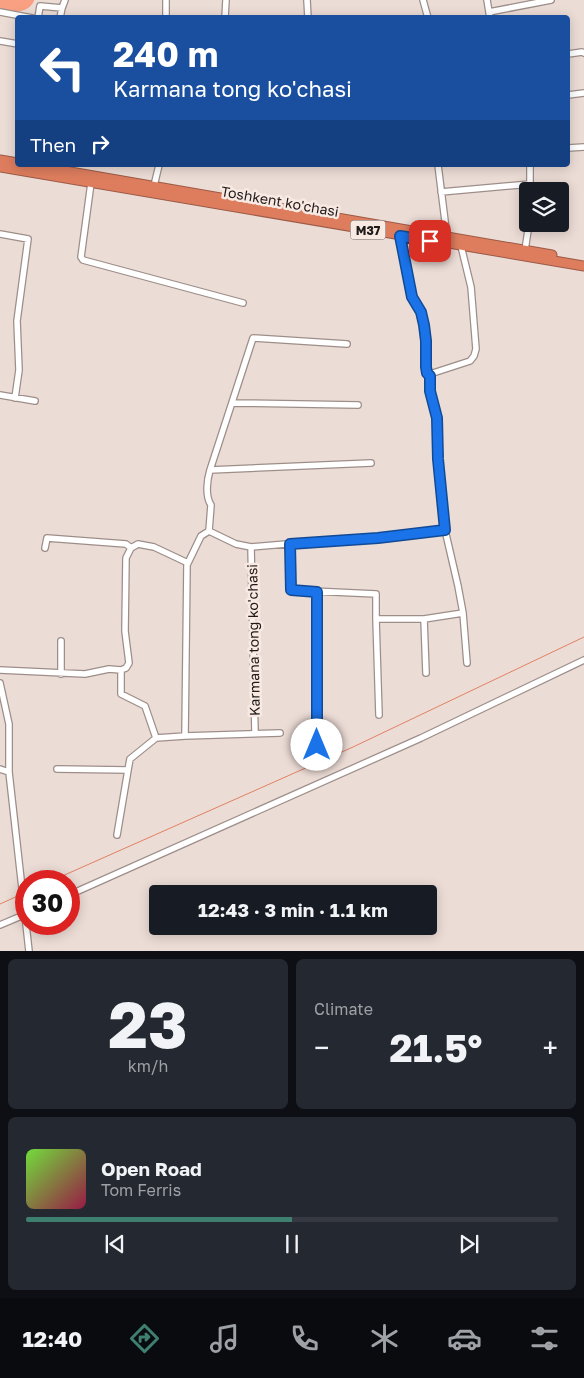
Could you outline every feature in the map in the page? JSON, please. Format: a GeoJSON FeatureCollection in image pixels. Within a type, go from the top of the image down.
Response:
{"type":"FeatureCollection","features":[{"type":"Feature","properties":{"kind":"highway"},"geometry":{"type":"LineString","coordinates":[[0,160],[15,162]]}},
{"type":"Feature","properties":{"kind":"highway","name":"Toshkent ko'chasi"},"geometry":{"type":"LineString","coordinates":[[0,167],[91,183],[153,190],[447,237],[584,261]]}},
{"type":"Feature","properties":{"kind":"highway","name":"Toshkent ko'chasi"},"geometry":{"type":"LineString","coordinates":[[40,167],[400,236],[584,266]]}},
{"type":"Feature","properties":{"kind":"street"},"geometry":{"type":"LineString","coordinates":[[61,15],[65,0]]}},
{"type":"Feature","properties":{"kind":"street"},"geometry":{"type":"LineString","coordinates":[[166,0],[166,15]]}},
{"type":"Feature","properties":{"kind":"street"},"geometry":{"type":"LineString","coordinates":[[225,15],[226,0]]}},
{"type":"Feature","properties":{"kind":"street"},"geometry":{"type":"LineString","coordinates":[[308,0],[308,15]]}},
{"type":"Feature","properties":{"kind":"street"},"geometry":{"type":"LineString","coordinates":[[423,0],[427,15]]}},
{"type":"Feature","properties":{"kind":"street"},"geometry":{"type":"LineString","coordinates":[[487,0],[490,15],[551,0]]}},
{"type":"Feature","properties":{"kind":"street"},"geometry":{"type":"LineString","coordinates":[[38,15],[40,6],[62,8]]}},
{"type":"Feature","properties":{"kind":"street"},"geometry":{"type":"LineString","coordinates":[[0,12],[16,15]]}},
{"type":"Feature","properties":{"kind":"street"},"geometry":{"type":"LineString","coordinates":[[0,41],[15,44]]}},
{"type":"Feature","properties":{"kind":"street"},"geometry":{"type":"LineString","coordinates":[[570,54],[584,53]]}},
{"type":"Feature","properties":{"kind":"street"},"geometry":{"type":"LineString","coordinates":[[570,95],[584,92]]}},
{"type":"Feature","properties":{"kind":"street"},"geometry":{"type":"LineString","coordinates":[[570,148],[584,147]]}},
{"type":"Feature","properties":{"kind":"street"},"geometry":{"type":"LineString","coordinates":[[153,190],[159,167]]}},
{"type":"Feature","properties":{"kind":"street"},"geometry":{"type":"LineString","coordinates":[[438,167],[447,237]]}},
{"type":"Feature","properties":{"kind":"street"},"geometry":{"type":"LineString","coordinates":[[530,167],[530,182]]}},
{"type":"Feature","properties":{"kind":"street"},"geometry":{"type":"LineString","coordinates":[[91,183],[81,257],[83,260],[243,303]]}},
{"type":"Feature","properties":{"kind":"street"},"geometry":{"type":"LineString","coordinates":[[442,192],[519,188]]}},
{"type":"Feature","properties":{"kind":"street"},"geometry":{"type":"LineString","coordinates":[[524,250],[527,232]]}},
{"type":"Feature","properties":{"kind":"street"},"geometry":{"type":"LineString","coordinates":[[0,234],[28,239],[17,321],[19,370],[15,398]]}},
{"type":"Feature","properties":{"kind":"street"},"geometry":{"type":"LineString","coordinates":[[400,236],[412,297],[421,312],[424,325],[426,367],[427,373],[430,376],[430,391],[437,418],[438,459],[445,530],[463,613],[467,663]]}},
{"type":"Feature","properties":{"kind":"street"},"geometry":{"type":"LineString","coordinates":[[430,376],[430,374],[470,361],[476,349],[471,287],[462,246]]}},
{"type":"Feature","properties":{"kind":"street"},"geometry":{"type":"LineString","coordinates":[[185,736],[188,563],[201,536],[209,531],[211,505],[207,494],[208,476],[253,338],[347,344]]}},
{"type":"Feature","properties":{"kind":"street"},"geometry":{"type":"LineString","coordinates":[[0,395],[35,402]]}},
{"type":"Feature","properties":{"kind":"street"},"geometry":{"type":"LineString","coordinates":[[233,403],[358,405]]}},
{"type":"Feature","properties":{"kind":"street"},"geometry":{"type":"LineString","coordinates":[[210,470],[371,463]]}},
{"type":"Feature","properties":{"kind":"street","name":"Karmana tong ko'chasi"},"geometry":{"type":"LineString","coordinates":[[209,531],[236,544],[251,548],[378,538],[445,530]]}},
{"type":"Feature","properties":{"kind":"street"},"geometry":{"type":"LineString","coordinates":[[45,548],[47,538],[126,544],[131,548]]}},
{"type":"Feature","properties":{"kind":"street"},"geometry":{"type":"LineString","coordinates":[[0,670],[85,674],[126,668],[128,663],[125,631],[126,558],[131,548],[138,544],[154,547],[188,563]]}},
{"type":"Feature","properties":{"kind":"street"},"geometry":{"type":"LineString","coordinates":[[290,544],[291,590],[376,594],[379,715]]}},
{"type":"Feature","properties":{"kind":"street","name":"Karmana tong ko'chasi"},"geometry":{"type":"LineString","coordinates":[[251,548],[256,734]]}},
{"type":"Feature","properties":{"kind":"street"},"geometry":{"type":"LineString","coordinates":[[317,592],[317,745]]}},
{"type":"Feature","properties":{"kind":"street"},"geometry":{"type":"LineString","coordinates":[[376,619],[424,619],[463,613]]}},
{"type":"Feature","properties":{"kind":"street"},"geometry":{"type":"LineString","coordinates":[[424,619],[426,673]]}},
{"type":"Feature","properties":{"kind":"street"},"geometry":{"type":"LineString","coordinates":[[61,641],[61,674]]}},
{"type":"Feature","properties":{"kind":"street"},"geometry":{"type":"LineString","coordinates":[[80,890],[421,738],[584,660]]}},
{"type":"Feature","properties":{"kind":"street"},"geometry":{"type":"LineString","coordinates":[[117,835],[130,759],[156,738],[145,706],[121,694],[121,670]]}},
{"type":"Feature","properties":{"kind":"street"},"geometry":{"type":"LineString","coordinates":[[0,683],[9,724],[9,772],[21,870]]}},
{"type":"Feature","properties":{"kind":"street","name":"Karmana tong ko'chasi"},"geometry":{"type":"LineString","coordinates":[[156,738],[280,733]]}},
{"type":"Feature","properties":{"kind":"street"},"geometry":{"type":"LineString","coordinates":[[0,769],[9,772]]}},
{"type":"Feature","properties":{"kind":"street"},"geometry":{"type":"LineString","coordinates":[[57,769],[128,770]]}},
{"type":"Feature","properties":{"kind":"street"},"geometry":{"type":"LineString","coordinates":[[0,925],[15,919]]}},
{"type":"Feature","properties":{"kind":"street"},"geometry":{"type":"LineString","coordinates":[[28,935],[29,950]]}},
{"type":"Feature","properties":{"kind":"shaded area"},"geometry":{"type":"Polygon","coordinates":[[[0,0],[34,1],[24,10],[10,12],[0,11],[0,0]]]}},
{"type":"Feature","properties":{"kind":"waterway"},"geometry":{"type":"LineString","coordinates":[[76,870],[353,747],[584,637]]}},
{"type":"Feature","properties":{"kind":"waterway"},"geometry":{"type":"LineString","coordinates":[[0,904],[15,897]]}},
{"type":"Feature","properties":{"kind":"route"},"geometry":{"type":"LineString","coordinates":[[317,745],[317,592],[291,590],[290,544],[416,535],[445,530],[438,459],[437,418],[430,391],[430,376],[427,373],[426,367],[424,325],[421,312],[412,297],[400,236],[430,241]]}}]}
